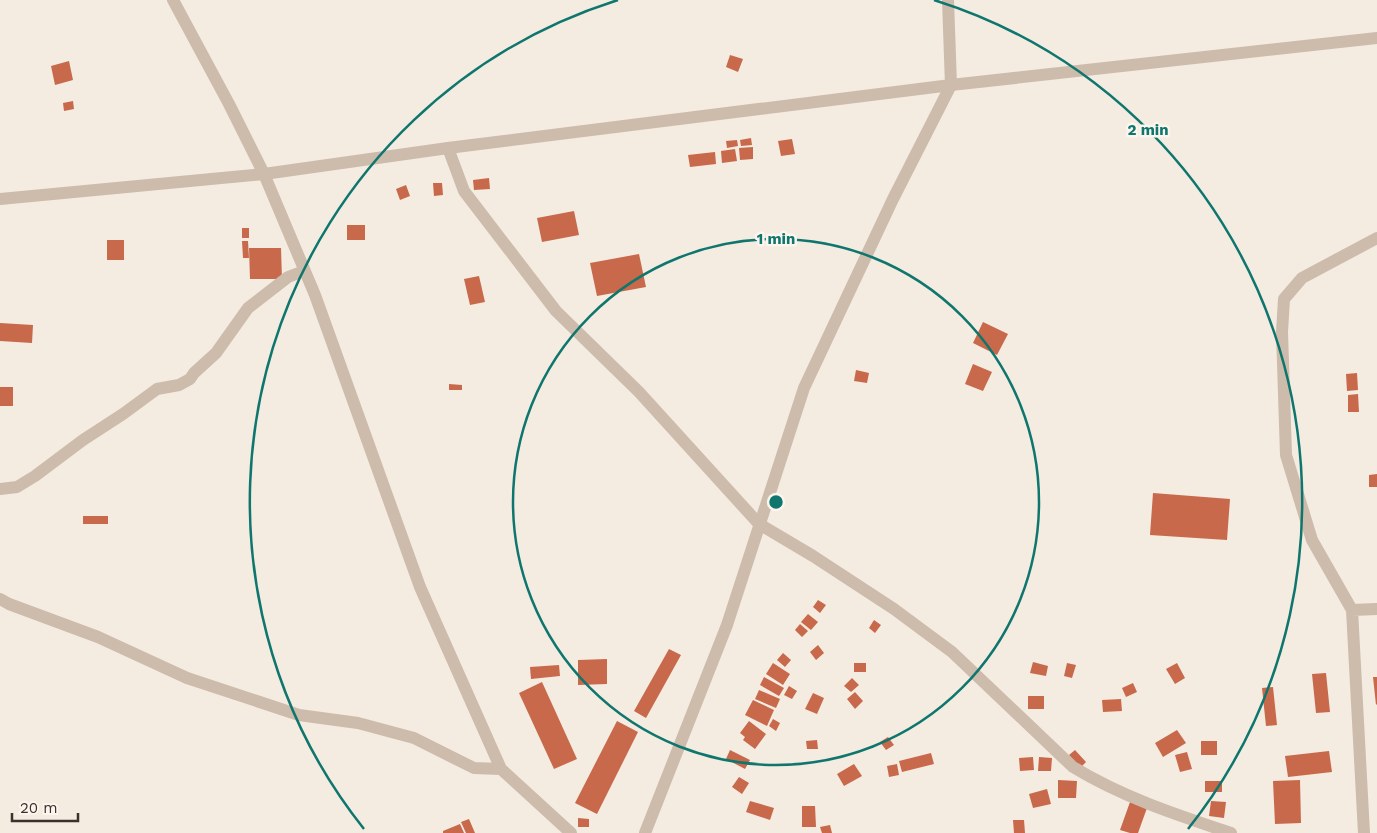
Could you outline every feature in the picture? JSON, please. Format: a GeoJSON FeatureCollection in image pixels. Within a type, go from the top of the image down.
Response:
{"type":"FeatureCollection","features":[{"type":"Feature","properties":{"kind":"street"},"geometry":{"type":"LineString","coordinates":[[173,0],[264,174],[315,296],[420,587],[501,768],[571,833]]}},
{"type":"Feature","properties":{"kind":"street"},"geometry":{"type":"LineString","coordinates":[[645,833],[726,625],[804,388],[893,199],[951,86],[948,0]]}},
{"type":"Feature","properties":{"kind":"street"},"geometry":{"type":"LineString","coordinates":[[0,199],[264,174],[448,148],[951,86],[1377,38]]}},
{"type":"Feature","properties":{"kind":"street"},"geometry":{"type":"LineString","coordinates":[[448,148],[464,191],[556,311],[639,392],[759,524],[813,556],[894,609],[952,652],[1073,768],[1090,778],[1162,810],[1231,833]]}},
{"type":"Feature","properties":{"kind":"street"},"geometry":{"type":"LineString","coordinates":[[1364,833],[1352,610],[1312,540],[1286,455],[1282,332],[1284,300],[1302,278],[1377,238]]}},
{"type":"Feature","properties":{"kind":"street"},"geometry":{"type":"LineString","coordinates":[[0,489],[16,487],[35,476],[157,389],[179,385],[190,379],[216,353],[248,308],[288,277],[304,272]]}},
{"type":"Feature","properties":{"kind":"street"},"geometry":{"type":"LineString","coordinates":[[0,599],[98,637],[187,678],[299,715],[358,724],[414,738],[474,768],[501,768]]}},
{"type":"Feature","properties":{"kind":"street"},"geometry":{"type":"LineString","coordinates":[[1352,610],[1377,609]]}},
{"type":"Feature","properties":{"kind":"building"},"geometry":{"type":"Polygon","coordinates":[[[730,55],[743,59],[738,72],[726,67],[730,55]]]}},
{"type":"Feature","properties":{"kind":"building"},"geometry":{"type":"Polygon","coordinates":[[[69,61],[73,80],[55,85],[51,66],[69,61]]]}},
{"type":"Feature","properties":{"kind":"building"},"geometry":{"type":"Polygon","coordinates":[[[73,101],[74,109],[64,111],[63,103],[73,101]]]}},
{"type":"Feature","properties":{"kind":"building"},"geometry":{"type":"Polygon","coordinates":[[[751,138],[752,145],[741,146],[740,140],[751,138]]]}},
{"type":"Feature","properties":{"kind":"building"},"geometry":{"type":"Polygon","coordinates":[[[792,139],[795,154],[781,156],[778,141],[792,139]]]}},
{"type":"Feature","properties":{"kind":"building"},"geometry":{"type":"Polygon","coordinates":[[[737,140],[738,146],[727,148],[726,141],[737,140]]]}},
{"type":"Feature","properties":{"kind":"building"},"geometry":{"type":"Polygon","coordinates":[[[753,147],[753,159],[740,160],[739,148],[753,147]]]}},
{"type":"Feature","properties":{"kind":"building"},"geometry":{"type":"Polygon","coordinates":[[[735,149],[737,161],[722,163],[721,151],[735,149]]]}},
{"type":"Feature","properties":{"kind":"building"},"geometry":{"type":"Polygon","coordinates":[[[715,152],[716,164],[690,167],[688,155],[715,152]]]}},
{"type":"Feature","properties":{"kind":"building"},"geometry":{"type":"Polygon","coordinates":[[[489,178],[490,189],[474,190],[473,180],[489,178]]]}},
{"type":"Feature","properties":{"kind":"building"},"geometry":{"type":"Polygon","coordinates":[[[433,183],[442,183],[443,195],[434,196],[433,183]]]}},
{"type":"Feature","properties":{"kind":"building"},"geometry":{"type":"Polygon","coordinates":[[[406,185],[410,196],[400,200],[396,189],[406,185]]]}},
{"type":"Feature","properties":{"kind":"building"},"geometry":{"type":"Polygon","coordinates":[[[574,211],[579,235],[542,242],[537,218],[574,211]]]}},
{"type":"Feature","properties":{"kind":"building"},"geometry":{"type":"Polygon","coordinates":[[[347,225],[365,225],[365,240],[347,240],[347,225]]]}},
{"type":"Feature","properties":{"kind":"building"},"geometry":{"type":"Polygon","coordinates":[[[242,228],[249,228],[249,238],[242,238],[242,228]]]}},
{"type":"Feature","properties":{"kind":"building"},"geometry":{"type":"Polygon","coordinates":[[[107,240],[124,240],[124,260],[107,260],[107,240]]]}},
{"type":"Feature","properties":{"kind":"building"},"geometry":{"type":"Polygon","coordinates":[[[242,241],[248,241],[249,258],[243,258],[242,241]]]}},
{"type":"Feature","properties":{"kind":"building"},"geometry":{"type":"Polygon","coordinates":[[[249,248],[281,248],[282,279],[250,279],[249,248]]]}},
{"type":"Feature","properties":{"kind":"building"},"geometry":{"type":"Polygon","coordinates":[[[639,254],[646,287],[597,296],[590,263],[639,254]]]}},
{"type":"Feature","properties":{"kind":"building"},"geometry":{"type":"Polygon","coordinates":[[[479,276],[485,302],[470,305],[464,279],[479,276]]]}},
{"type":"Feature","properties":{"kind":"building"},"geometry":{"type":"Polygon","coordinates":[[[983,322],[1008,334],[997,355],[973,343],[983,322]]]}},
{"type":"Feature","properties":{"kind":"building"},"geometry":{"type":"Polygon","coordinates":[[[0,323],[33,325],[32,343],[0,341],[0,323]]]}},
{"type":"Feature","properties":{"kind":"building"},"geometry":{"type":"Polygon","coordinates":[[[973,364],[992,372],[983,391],[965,384],[973,364]]]}},
{"type":"Feature","properties":{"kind":"building"},"geometry":{"type":"Polygon","coordinates":[[[856,370],[869,373],[867,383],[854,381],[856,370]]]}},
{"type":"Feature","properties":{"kind":"building"},"geometry":{"type":"Polygon","coordinates":[[[1357,373],[1358,390],[1347,391],[1346,374],[1357,373]]]}},
{"type":"Feature","properties":{"kind":"building"},"geometry":{"type":"Polygon","coordinates":[[[449,384],[462,385],[462,390],[449,390],[449,384]]]}},
{"type":"Feature","properties":{"kind":"building"},"geometry":{"type":"Polygon","coordinates":[[[0,387],[13,387],[13,406],[0,406],[0,387]]]}},
{"type":"Feature","properties":{"kind":"building"},"geometry":{"type":"Polygon","coordinates":[[[1358,394],[1359,412],[1348,412],[1348,395],[1358,394]]]}},
{"type":"Feature","properties":{"kind":"building"},"geometry":{"type":"Polygon","coordinates":[[[1377,474],[1377,487],[1369,487],[1369,475],[1377,474]]]}},
{"type":"Feature","properties":{"kind":"building"},"geometry":{"type":"Polygon","coordinates":[[[1153,493],[1230,499],[1227,540],[1150,535],[1153,493]]]}},
{"type":"Feature","properties":{"kind":"building"},"geometry":{"type":"Polygon","coordinates":[[[83,516],[108,516],[108,524],[83,524],[83,516]]]}},
{"type":"Feature","properties":{"kind":"building"},"geometry":{"type":"Polygon","coordinates":[[[818,600],[826,605],[820,613],[813,607],[818,600]]]}},
{"type":"Feature","properties":{"kind":"building"},"geometry":{"type":"Polygon","coordinates":[[[808,614],[818,622],[811,630],[801,622],[808,614]]]}},
{"type":"Feature","properties":{"kind":"building"},"geometry":{"type":"Polygon","coordinates":[[[874,620],[881,625],[875,633],[869,628],[874,620]]]}},
{"type":"Feature","properties":{"kind":"building"},"geometry":{"type":"Polygon","coordinates":[[[800,624],[808,631],[802,637],[795,630],[800,624]]]}},
{"type":"Feature","properties":{"kind":"building"},"geometry":{"type":"Polygon","coordinates":[[[818,645],[824,653],[816,660],[810,652],[818,645]]]}},
{"type":"Feature","properties":{"kind":"building"},"geometry":{"type":"Polygon","coordinates":[[[669,649],[681,655],[646,718],[634,711],[669,649]]]}},
{"type":"Feature","properties":{"kind":"building"},"geometry":{"type":"Polygon","coordinates":[[[783,653],[791,660],[785,667],[777,660],[783,653]]]}},
{"type":"Feature","properties":{"kind":"building"},"geometry":{"type":"Polygon","coordinates":[[[607,659],[607,684],[578,685],[578,660],[607,659]]]}},
{"type":"Feature","properties":{"kind":"building"},"geometry":{"type":"Polygon","coordinates":[[[1033,662],[1048,666],[1046,676],[1030,673],[1033,662]]]}},
{"type":"Feature","properties":{"kind":"building"},"geometry":{"type":"Polygon","coordinates":[[[773,663],[790,674],[783,685],[766,674],[773,663]]]}},
{"type":"Feature","properties":{"kind":"building"},"geometry":{"type":"Polygon","coordinates":[[[854,663],[866,663],[866,672],[854,672],[854,663]]]}},
{"type":"Feature","properties":{"kind":"building"},"geometry":{"type":"Polygon","coordinates":[[[1067,663],[1076,665],[1072,678],[1064,676],[1067,663]]]}},
{"type":"Feature","properties":{"kind":"building"},"geometry":{"type":"Polygon","coordinates":[[[1177,663],[1185,678],[1175,684],[1166,669],[1177,663]]]}},
{"type":"Feature","properties":{"kind":"building"},"geometry":{"type":"Polygon","coordinates":[[[559,665],[560,676],[531,679],[530,667],[559,665]]]}},
{"type":"Feature","properties":{"kind":"building"},"geometry":{"type":"Polygon","coordinates":[[[1326,673],[1330,712],[1316,713],[1312,674],[1326,673]]]}},
{"type":"Feature","properties":{"kind":"building"},"geometry":{"type":"Polygon","coordinates":[[[764,677],[784,688],[779,696],[760,685],[764,677]]]}},
{"type":"Feature","properties":{"kind":"building"},"geometry":{"type":"Polygon","coordinates":[[[1373,677],[1377,677],[1376,705],[1373,677]]]}},
{"type":"Feature","properties":{"kind":"building"},"geometry":{"type":"Polygon","coordinates":[[[852,678],[859,685],[851,692],[844,686],[852,678]]]}},
{"type":"Feature","properties":{"kind":"building"},"geometry":{"type":"Polygon","coordinates":[[[542,682],[577,759],[554,769],[519,693],[542,682]]]}},
{"type":"Feature","properties":{"kind":"building"},"geometry":{"type":"Polygon","coordinates":[[[1133,683],[1137,692],[1126,697],[1122,688],[1133,683]]]}},
{"type":"Feature","properties":{"kind":"building"},"geometry":{"type":"Polygon","coordinates":[[[789,686],[797,691],[792,699],[784,695],[789,686]]]}},
{"type":"Feature","properties":{"kind":"building"},"geometry":{"type":"Polygon","coordinates":[[[1273,687],[1277,725],[1266,726],[1262,688],[1273,687]]]}},
{"type":"Feature","properties":{"kind":"building"},"geometry":{"type":"Polygon","coordinates":[[[759,690],[780,699],[776,708],[755,699],[759,690]]]}},
{"type":"Feature","properties":{"kind":"building"},"geometry":{"type":"Polygon","coordinates":[[[855,692],[863,701],[855,709],[847,699],[855,692]]]}},
{"type":"Feature","properties":{"kind":"building"},"geometry":{"type":"Polygon","coordinates":[[[813,693],[824,698],[817,714],[805,709],[813,693]]]}},
{"type":"Feature","properties":{"kind":"building"},"geometry":{"type":"Polygon","coordinates":[[[1028,696],[1044,696],[1044,709],[1028,709],[1028,696]]]}},
{"type":"Feature","properties":{"kind":"building"},"geometry":{"type":"Polygon","coordinates":[[[1121,699],[1122,711],[1103,712],[1102,700],[1121,699]]]}},
{"type":"Feature","properties":{"kind":"building"},"geometry":{"type":"Polygon","coordinates":[[[753,700],[774,710],[767,726],[745,715],[753,700]]]}},
{"type":"Feature","properties":{"kind":"building"},"geometry":{"type":"Polygon","coordinates":[[[773,719],[780,723],[776,731],[769,726],[773,719]]]}},
{"type":"Feature","properties":{"kind":"building"},"geometry":{"type":"Polygon","coordinates":[[[617,721],[638,732],[597,814],[575,803],[617,721]]]}},
{"type":"Feature","properties":{"kind":"building"},"geometry":{"type":"Polygon","coordinates":[[[749,721],[766,734],[755,749],[743,740],[745,737],[740,733],[749,721]]]}},
{"type":"Feature","properties":{"kind":"building"},"geometry":{"type":"Polygon","coordinates":[[[1177,730],[1186,743],[1163,757],[1155,743],[1177,730]]]}},
{"type":"Feature","properties":{"kind":"building"},"geometry":{"type":"Polygon","coordinates":[[[888,737],[894,745],[886,750],[880,742],[888,737]]]}},
{"type":"Feature","properties":{"kind":"building"},"geometry":{"type":"Polygon","coordinates":[[[817,740],[818,749],[807,749],[806,741],[817,740]]]}},
{"type":"Feature","properties":{"kind":"building"},"geometry":{"type":"Polygon","coordinates":[[[1201,741],[1217,741],[1217,755],[1201,755],[1201,741]]]}},
{"type":"Feature","properties":{"kind":"building"},"geometry":{"type":"Polygon","coordinates":[[[730,750],[750,760],[745,769],[726,759],[730,750]]]}},
{"type":"Feature","properties":{"kind":"building"},"geometry":{"type":"Polygon","coordinates":[[[1075,750],[1086,762],[1080,768],[1069,755],[1075,750]]]}},
{"type":"Feature","properties":{"kind":"building"},"geometry":{"type":"Polygon","coordinates":[[[1329,751],[1332,772],[1288,777],[1285,756],[1329,751]]]}},
{"type":"Feature","properties":{"kind":"building"},"geometry":{"type":"Polygon","coordinates":[[[1187,752],[1192,769],[1180,772],[1175,755],[1187,752]]]}},
{"type":"Feature","properties":{"kind":"building"},"geometry":{"type":"Polygon","coordinates":[[[931,753],[934,764],[902,772],[899,761],[931,753]]]}},
{"type":"Feature","properties":{"kind":"building"},"geometry":{"type":"Polygon","coordinates":[[[1033,757],[1034,770],[1020,771],[1019,758],[1033,757]]]}},
{"type":"Feature","properties":{"kind":"building"},"geometry":{"type":"Polygon","coordinates":[[[1039,757],[1052,758],[1051,771],[1038,771],[1039,757]]]}},
{"type":"Feature","properties":{"kind":"building"},"geometry":{"type":"Polygon","coordinates":[[[854,764],[862,776],[844,786],[837,774],[854,764]]]}},
{"type":"Feature","properties":{"kind":"building"},"geometry":{"type":"Polygon","coordinates":[[[897,764],[899,775],[889,777],[887,766],[897,764]]]}},
{"type":"Feature","properties":{"kind":"building"},"geometry":{"type":"Polygon","coordinates":[[[739,777],[749,783],[742,794],[732,787],[739,777]]]}},
{"type":"Feature","properties":{"kind":"building"},"geometry":{"type":"Polygon","coordinates":[[[1058,780],[1077,781],[1076,798],[1058,798],[1058,780]]]}},
{"type":"Feature","properties":{"kind":"building"},"geometry":{"type":"Polygon","coordinates":[[[1300,780],[1301,823],[1275,824],[1273,781],[1300,780]]]}},
{"type":"Feature","properties":{"kind":"building"},"geometry":{"type":"Polygon","coordinates":[[[1205,781],[1222,781],[1222,792],[1205,792],[1205,781]]]}},
{"type":"Feature","properties":{"kind":"building"},"geometry":{"type":"Polygon","coordinates":[[[1047,789],[1051,804],[1033,808],[1029,794],[1047,789]]]}},
{"type":"Feature","properties":{"kind":"building"},"geometry":{"type":"Polygon","coordinates":[[[750,801],[774,808],[770,820],[746,812],[750,801]]]}},
{"type":"Feature","properties":{"kind":"building"},"geometry":{"type":"Polygon","coordinates":[[[1211,801],[1226,802],[1224,818],[1209,816],[1211,801]]]}},
{"type":"Feature","properties":{"kind":"building"},"geometry":{"type":"Polygon","coordinates":[[[1130,802],[1147,808],[1138,833],[1120,830],[1130,802]]]}},
{"type":"Feature","properties":{"kind":"building"},"geometry":{"type":"Polygon","coordinates":[[[802,806],[815,806],[816,827],[802,827],[802,806]]]}},
{"type":"Feature","properties":{"kind":"building"},"geometry":{"type":"Polygon","coordinates":[[[578,818],[589,819],[589,827],[578,827],[578,818]]]}},
{"type":"Feature","properties":{"kind":"building"},"geometry":{"type":"Polygon","coordinates":[[[469,819],[475,833],[466,833],[461,822],[469,819]]]}},
{"type":"Feature","properties":{"kind":"building"},"geometry":{"type":"Polygon","coordinates":[[[1013,820],[1024,820],[1025,833],[1014,833],[1013,820]]]}},
{"type":"Feature","properties":{"kind":"building"},"geometry":{"type":"Polygon","coordinates":[[[460,824],[464,833],[443,833],[443,831],[460,824]]]}},
{"type":"Feature","properties":{"kind":"building"},"geometry":{"type":"Polygon","coordinates":[[[830,825],[832,833],[822,833],[820,827],[830,825]]]}}]}
